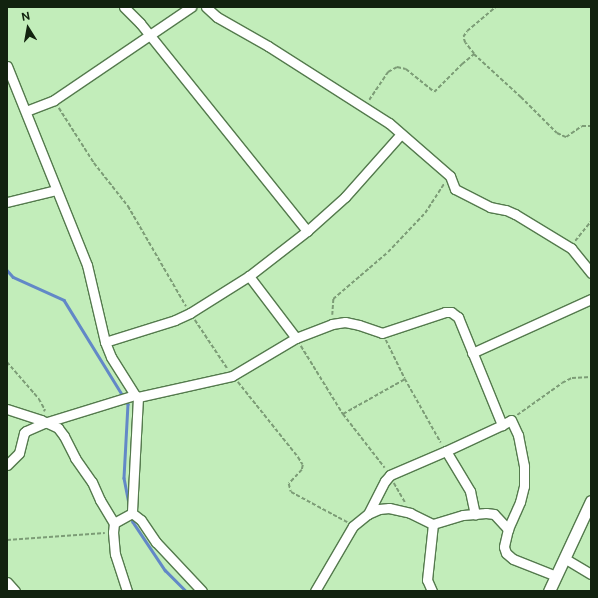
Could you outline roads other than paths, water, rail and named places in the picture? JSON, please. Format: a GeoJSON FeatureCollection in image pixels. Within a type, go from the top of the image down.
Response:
{"type":"FeatureCollection","features":[{"type":"Feature","properties":{"kind":"street"},"geometry":{"type":"LineString","coordinates":[[124,7],[136,19],[307,231]]}},
{"type":"Feature","properties":{"kind":"street"},"geometry":{"type":"LineString","coordinates":[[26,110],[54,100],[191,7]]}},
{"type":"Feature","properties":{"kind":"street"},"geometry":{"type":"LineString","coordinates":[[206,7],[217,17],[268,46],[389,123],[450,176],[455,189],[490,207],[506,210],[515,214],[571,248],[591,273]]}},
{"type":"Feature","properties":{"kind":"street"},"geometry":{"type":"LineString","coordinates":[[7,66],[26,110],[56,190],[87,265],[105,342],[111,357],[136,396],[115,554],[127,591]]}},
{"type":"Feature","properties":{"kind":"street"},"geometry":{"type":"LineString","coordinates":[[105,342],[175,320],[190,313],[249,276],[307,231],[355,188],[401,134]]}},
{"type":"Feature","properties":{"kind":"street"},"geometry":{"type":"LineString","coordinates":[[7,202],[56,190]]}},
{"type":"Feature","properties":{"kind":"street"},"geometry":{"type":"LineString","coordinates":[[249,276],[296,338]]}},
{"type":"Feature","properties":{"kind":"street"},"geometry":{"type":"LineString","coordinates":[[472,353],[591,299]]}},
{"type":"Feature","properties":{"kind":"street"},"geometry":{"type":"LineString","coordinates":[[7,465],[19,453],[24,433],[43,421],[136,396],[232,376],[296,338],[332,324],[345,322],[382,333],[438,313],[451,312],[458,317],[502,425]]}},
{"type":"Feature","properties":{"kind":"street"},"geometry":{"type":"LineString","coordinates":[[7,408],[58,428],[64,436],[74,458],[92,482],[100,500],[120,522]]}},
{"type":"Feature","properties":{"kind":"street"},"geometry":{"type":"LineString","coordinates":[[368,514],[385,481],[390,475],[511,420],[522,448],[524,486],[520,502],[508,529],[504,547],[506,553],[513,559],[556,576]]}},
{"type":"Feature","properties":{"kind":"street"},"geometry":{"type":"LineString","coordinates":[[446,450],[470,491],[475,514]]}},
{"type":"Feature","properties":{"kind":"street"},"geometry":{"type":"LineString","coordinates":[[550,591],[591,500]]}},
{"type":"Feature","properties":{"kind":"street"},"geometry":{"type":"LineString","coordinates":[[315,591],[353,526],[368,514],[379,509],[389,508],[410,513],[432,524],[463,515],[486,513],[494,514],[508,529]]}},
{"type":"Feature","properties":{"kind":"street"},"geometry":{"type":"LineString","coordinates":[[120,522],[141,520],[156,542],[181,566],[202,591]]}},
{"type":"Feature","properties":{"kind":"street"},"geometry":{"type":"LineString","coordinates":[[432,524],[427,580],[432,591]]}},
{"type":"Feature","properties":{"kind":"street"},"geometry":{"type":"LineString","coordinates":[[564,558],[591,574]]}},
{"type":"Feature","properties":{"kind":"street"},"geometry":{"type":"LineString","coordinates":[[7,582],[15,591]]}},
{"type":"Feature","properties":{"kind":"waterway"},"geometry":{"type":"LineString","coordinates":[[7,270],[13,277],[64,300],[128,404],[124,478],[129,503]]}},
{"type":"Feature","properties":{"kind":"waterway"},"geometry":{"type":"LineString","coordinates":[[131,516],[133,522],[165,570],[186,591]]}}]}
